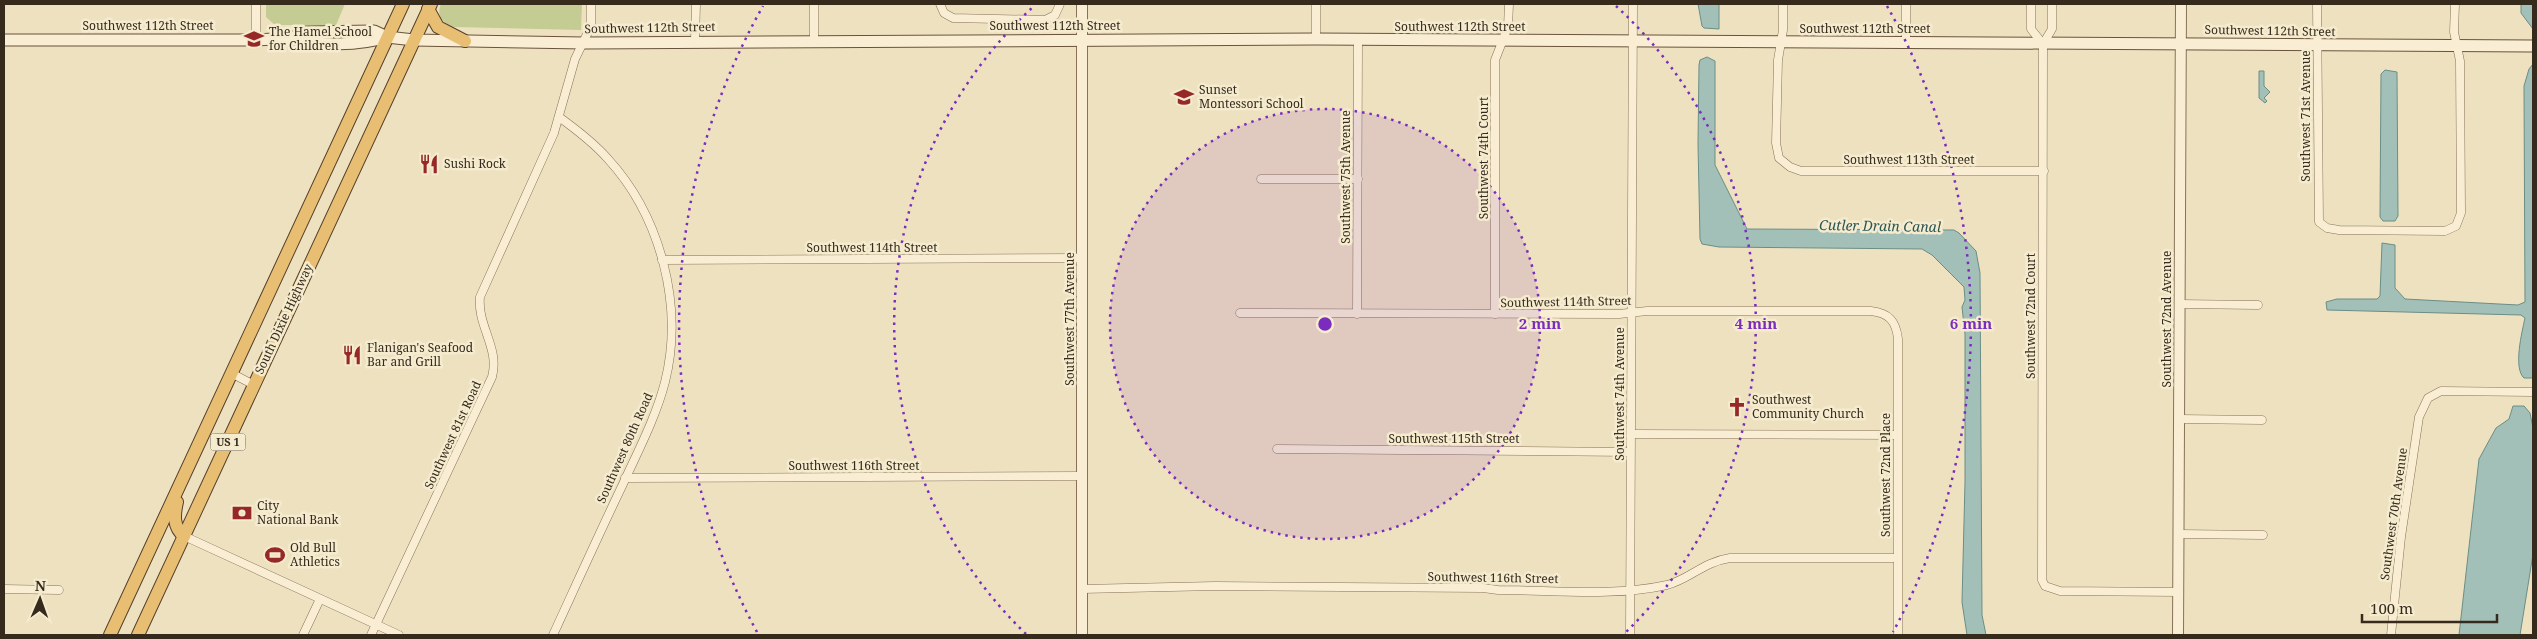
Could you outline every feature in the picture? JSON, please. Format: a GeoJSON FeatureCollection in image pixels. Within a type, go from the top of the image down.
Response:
{"type":"FeatureCollection","features":[{"type":"Feature","properties":{"kind":"highway","name":"South Dixie Highway"},"geometry":{"type":"LineString","coordinates":[[110,635],[403,4]]}},
{"type":"Feature","properties":{"kind":"highway","name":"South Dixie Highway"},"geometry":{"type":"LineString","coordinates":[[138,635],[429,7]]}},
{"type":"Feature","properties":{"kind":"highway"},"geometry":{"type":"LineString","coordinates":[[429,7],[438,27],[465,41]]}},
{"type":"Feature","properties":{"kind":"highway"},"geometry":{"type":"LineString","coordinates":[[179,485],[174,517],[178,532],[184,536]]}},
{"type":"Feature","properties":{"kind":"main road","name":"Southwest 112th Street"},"geometry":{"type":"LineString","coordinates":[[4,40],[256,40],[291,38],[304,42],[369,43],[387,37],[414,40],[584,43],[695,40],[1358,40],[2533,46]]}},
{"type":"Feature","properties":{"kind":"street"},"geometry":{"type":"LineString","coordinates":[[256,4],[256,40]]}},
{"type":"Feature","properties":{"kind":"street","name":"Southwest 81st Road"},"geometry":{"type":"LineString","coordinates":[[371,635],[492,377],[494,354],[480,311],[480,297],[549,147],[575,59],[591,26],[591,4]]}},
{"type":"Feature","properties":{"kind":"street"},"geometry":{"type":"LineString","coordinates":[[695,40],[696,4]]}},
{"type":"Feature","properties":{"kind":"street"},"geometry":{"type":"LineString","coordinates":[[814,4],[814,40]]}},
{"type":"Feature","properties":{"kind":"street"},"geometry":{"type":"LineString","coordinates":[[940,4],[944,13],[953,18],[1045,20],[1055,15],[1060,4]]}},
{"type":"Feature","properties":{"kind":"street","name":"Southwest 77th Avenue"},"geometry":{"type":"LineString","coordinates":[[1082,4],[1082,635]]}},
{"type":"Feature","properties":{"kind":"street"},"geometry":{"type":"LineString","coordinates":[[1316,4],[1316,40]]}},
{"type":"Feature","properties":{"kind":"street","name":"Southwest 74th Court"},"geometry":{"type":"LineString","coordinates":[[1494,314],[1495,60],[1508,27],[1508,4]]}},
{"type":"Feature","properties":{"kind":"street","name":"Southwest 74th Avenue"},"geometry":{"type":"LineString","coordinates":[[1630,635],[1633,4]]}},
{"type":"Feature","properties":{"kind":"street"},"geometry":{"type":"LineString","coordinates":[[1781,43],[1783,4]]}},
{"type":"Feature","properties":{"kind":"street"},"geometry":{"type":"LineString","coordinates":[[1906,4],[1906,44]]}},
{"type":"Feature","properties":{"kind":"street","name":"Southwest 72nd Court"},"geometry":{"type":"LineString","coordinates":[[2031,4],[2031,29],[2043,44]]}},
{"type":"Feature","properties":{"kind":"street","name":"Southwest 72nd Court"},"geometry":{"type":"LineString","coordinates":[[2052,4],[2052,29],[2043,44],[2041,572],[2045,586],[2071,591],[2179,592]]}},
{"type":"Feature","properties":{"kind":"street","name":"Southwest 72nd Avenue"},"geometry":{"type":"LineString","coordinates":[[2178,635],[2181,4]]}},
{"type":"Feature","properties":{"kind":"street","name":"Southwest 71st Avenue"},"geometry":{"type":"LineString","coordinates":[[2317,4],[2317,216],[2322,226],[2339,230],[2445,231],[2456,226],[2461,213],[2460,61],[2457,46]]}},
{"type":"Feature","properties":{"kind":"street"},"geometry":{"type":"LineString","coordinates":[[2455,4],[2454,32],[2457,46]]}},
{"type":"Feature","properties":{"kind":"street","name":"Southwest 75th Avenue"},"geometry":{"type":"LineString","coordinates":[[1357,314],[1358,40]]}},
{"type":"Feature","properties":{"kind":"street","name":"Southwest 113th Street"},"geometry":{"type":"LineString","coordinates":[[1781,43],[1778,60],[1776,134],[1779,158],[1790,167],[1801,171],[2044,171]]}},
{"type":"Feature","properties":{"kind":"street","name":"Southwest 80th Road"},"geometry":{"type":"LineString","coordinates":[[553,635],[655,412],[668,369],[671,320],[662,260],[649,223],[625,180],[598,148],[559,117]]}},
{"type":"Feature","properties":{"kind":"street"},"geometry":{"type":"LineString","coordinates":[[1261,179],[1358,179]]}},
{"type":"Feature","properties":{"kind":"street","name":"Southwest 114th Street"},"geometry":{"type":"LineString","coordinates":[[662,260],[1083,258]]}},
{"type":"Feature","properties":{"kind":"street"},"geometry":{"type":"LineString","coordinates":[[2179,304],[2258,305]]}},
{"type":"Feature","properties":{"kind":"street","name":"Southwest 114th Street"},"geometry":{"type":"LineString","coordinates":[[1240,313],[1494,314],[1871,311],[1890,317]]}},
{"type":"Feature","properties":{"kind":"street","name":"Southwest 72nd Place"},"geometry":{"type":"LineString","coordinates":[[1890,317],[1894,323],[1898,339],[1896,558],[1898,635]]}},
{"type":"Feature","properties":{"kind":"street"},"geometry":{"type":"LineString","coordinates":[[231,374],[254,385]]}},
{"type":"Feature","properties":{"kind":"street","name":"Southwest 70th Avenue"},"geometry":{"type":"LineString","coordinates":[[2391,635],[2397,566],[2411,466],[2419,417],[2428,398],[2441,391],[2533,392]]}},
{"type":"Feature","properties":{"kind":"street"},"geometry":{"type":"LineString","coordinates":[[2179,419],[2262,420]]}},
{"type":"Feature","properties":{"kind":"street"},"geometry":{"type":"LineString","coordinates":[[1630,434],[1897,435]]}},
{"type":"Feature","properties":{"kind":"street","name":"Southwest 115th Street"},"geometry":{"type":"LineString","coordinates":[[1277,449],[1630,452]]}},
{"type":"Feature","properties":{"kind":"street","name":"Southwest 116th Street"},"geometry":{"type":"LineString","coordinates":[[625,478],[1082,476]]}},
{"type":"Feature","properties":{"kind":"street"},"geometry":{"type":"LineString","coordinates":[[2179,534],[2263,535]]}},
{"type":"Feature","properties":{"kind":"street"},"geometry":{"type":"LineString","coordinates":[[184,536],[399,635]]}},
{"type":"Feature","properties":{"kind":"street","name":"Southwest 116th Street"},"geometry":{"type":"LineString","coordinates":[[1082,589],[1235,586],[1631,589],[1669,584],[1712,562],[1730,558],[1896,558]]}},
{"type":"Feature","properties":{"kind":"street"},"geometry":{"type":"LineString","coordinates":[[4,589],[59,590]]}},
{"type":"Feature","properties":{"kind":"street"},"geometry":{"type":"LineString","coordinates":[[303,635],[320,599]]}},
{"type":"Feature","properties":{"kind":"green space"},"geometry":{"type":"Polygon","coordinates":[[[266,4],[345,4],[336,25],[275,25],[266,17],[266,4]]]}},
{"type":"Feature","properties":{"kind":"green space"},"geometry":{"type":"Polygon","coordinates":[[[441,4],[582,4],[581,30],[453,27],[441,18],[439,12],[441,4]]]}},
{"type":"Feature","properties":{"kind":"water"},"geometry":{"type":"Polygon","coordinates":[[[1698,4],[1719,4],[1719,29],[1704,28],[1702,26],[1698,4]]]}},
{"type":"Feature","properties":{"kind":"water"},"geometry":{"type":"Polygon","coordinates":[[[2521,4],[2533,4],[2533,29],[2521,13],[2521,4]]]}},
{"type":"Feature","properties":{"kind":"water"},"geometry":{"type":"Polygon","coordinates":[[[1707,57],[1715,61],[1715,165],[1747,229],[1954,230],[1976,251],[1980,273],[1982,615],[1986,635],[1967,635],[1962,602],[1965,482],[1965,334],[1962,307],[1965,300],[1964,287],[1932,255],[1922,249],[1719,247],[1702,244],[1700,239],[1698,144],[1699,65],[1700,60],[1707,57]]]}},
{"type":"Feature","properties":{"kind":"water"},"geometry":{"type":"Polygon","coordinates":[[[2533,64],[2533,378],[2524,378],[2519,366],[2519,350],[2525,318],[2521,315],[2327,310],[2326,302],[2337,299],[2377,299],[2380,296],[2382,243],[2395,245],[2395,288],[2405,299],[2518,305],[2525,302],[2524,86],[2529,69],[2533,64]]]}},
{"type":"Feature","properties":{"kind":"water"},"geometry":{"type":"Polygon","coordinates":[[[2385,70],[2397,72],[2398,216],[2395,221],[2383,221],[2380,217],[2381,74],[2385,70]]]}},
{"type":"Feature","properties":{"kind":"water"},"geometry":{"type":"Polygon","coordinates":[[[2259,71],[2264,71],[2264,86],[2270,92],[2264,98],[2267,101],[2265,103],[2259,98],[2259,71]]]}},
{"type":"Feature","properties":{"kind":"water"},"geometry":{"type":"Polygon","coordinates":[[[2513,406],[2524,406],[2530,413],[2533,428],[2533,554],[2520,635],[2459,635],[2479,459],[2496,428],[2509,419],[2513,406]]]}},
{"type":"Feature","properties":{"kind":"place","name":"The Hamel School for Children"},"geometry":{"type":"Point","coordinates":[254,39]}},
{"type":"Feature","properties":{"kind":"place","name":"Sunset Montessori School"},"geometry":{"type":"Point","coordinates":[1184,97]}},
{"type":"Feature","properties":{"kind":"place","name":"Sushi Rock"},"geometry":{"type":"Point","coordinates":[429,164]}},
{"type":"Feature","properties":{"kind":"place","name":"Flanigan's Seafood Bar and Grill"},"geometry":{"type":"Point","coordinates":[352,355]}},
{"type":"Feature","properties":{"kind":"place","name":"Southwest Community Church"},"geometry":{"type":"Point","coordinates":[1737,407]}},
{"type":"Feature","properties":{"kind":"place","name":"City National Bank"},"geometry":{"type":"Point","coordinates":[242,513]}},
{"type":"Feature","properties":{"kind":"place","name":"Old Bull Athletics"},"geometry":{"type":"Point","coordinates":[275,555]}},
{"type":"Feature","properties":{"kind":"water label","name":"Cutler Drain Canal"},"geometry":{"type":"Point","coordinates":[1880,226]}}]}
